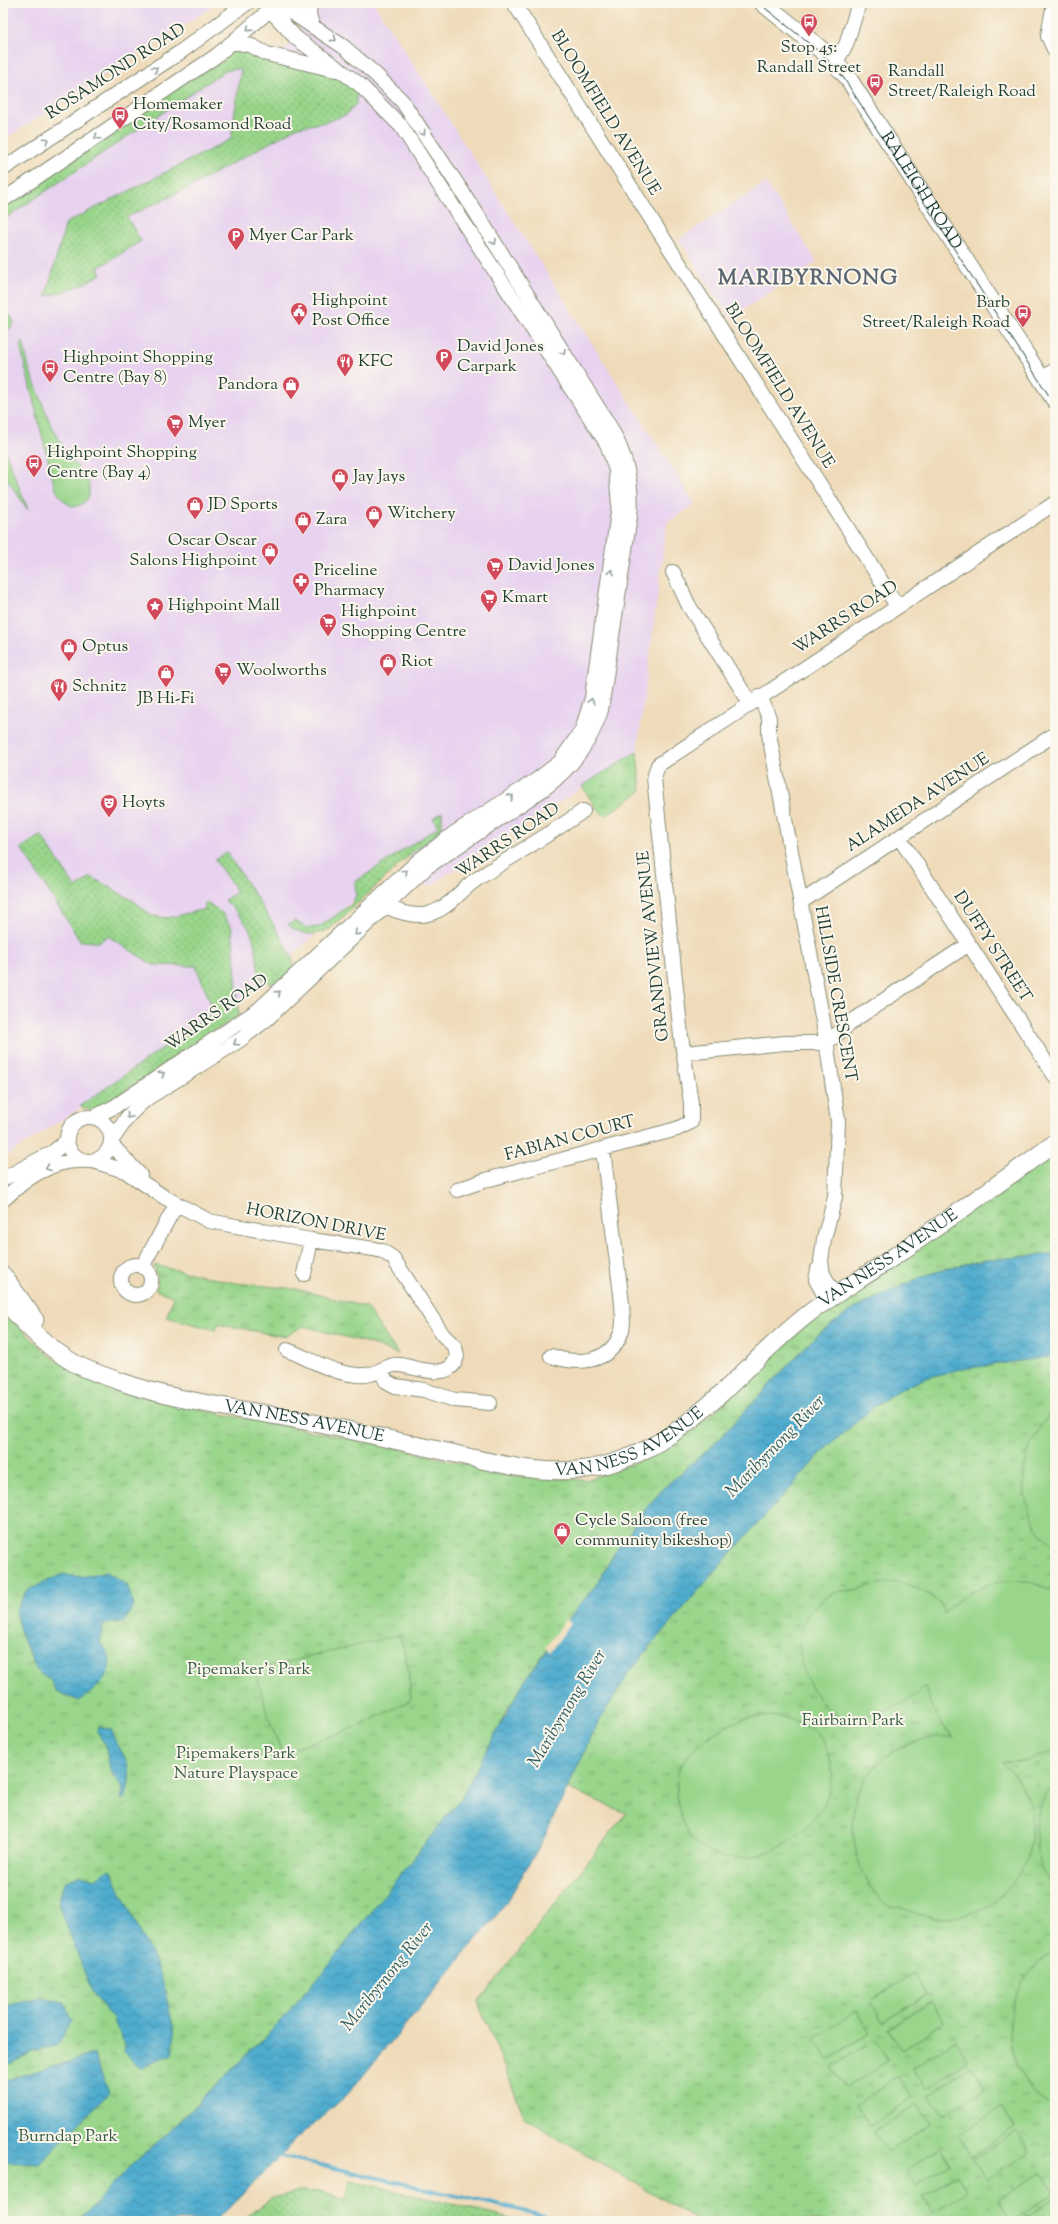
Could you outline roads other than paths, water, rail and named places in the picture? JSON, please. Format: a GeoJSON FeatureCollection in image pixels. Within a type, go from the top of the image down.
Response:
{"type":"FeatureCollection","features":[{"type":"Feature","properties":{"kind":"main road","name":"RALEIGH ROAD"},"geometry":{"type":"LineString","coordinates":[[763,3],[836,63],[854,87],[1048,374],[1055,400]]}},
{"type":"Feature","properties":{"kind":"main road","name":"VAN NESS AVENUE"},"geometry":{"type":"LineString","coordinates":[[3,1299],[21,1319],[58,1353],[92,1372],[164,1395],[324,1424],[513,1466],[546,1470],[580,1470],[620,1460],[642,1451],[687,1424],[710,1406],[791,1327],[831,1297],[885,1262],[1055,1143]]}},
{"type":"Feature","properties":{"kind":"main road","name":"VAN NESS AVENUE"},"geometry":{"type":"LineString","coordinates":[[3,1275],[29,1313],[51,1338],[91,1367],[118,1381]]}},
{"type":"Feature","properties":{"kind":"street","name":"ROSAMOND ROAD"},"geometry":{"type":"LineString","coordinates":[[3,169],[179,53],[247,3]]}},
{"type":"Feature","properties":{"kind":"street"},"geometry":{"type":"LineString","coordinates":[[310,3],[309,15],[312,24]]}},
{"type":"Feature","properties":{"kind":"street","name":"BLOOMFIELD AVENUE"},"geometry":{"type":"LineString","coordinates":[[514,3],[897,606]]}},
{"type":"Feature","properties":{"kind":"street"},"geometry":{"type":"LineString","coordinates":[[836,63],[846,45],[859,3]]}},
{"type":"Feature","properties":{"kind":"street"},"geometry":{"type":"LineString","coordinates":[[1054,3],[1048,36],[1055,51]]}},
{"type":"Feature","properties":{"kind":"street"},"geometry":{"type":"LineString","coordinates":[[273,4],[312,24],[359,60],[402,101],[474,208],[610,427],[624,456],[630,487],[630,516],[604,692],[598,720],[587,744],[574,761],[558,777],[440,857],[381,903]]}},
{"type":"Feature","properties":{"kind":"street"},"geometry":{"type":"LineString","coordinates":[[3,200],[198,70],[234,42],[273,4]]}},
{"type":"Feature","properties":{"kind":"street"},"geometry":{"type":"LineString","coordinates":[[273,4],[296,38],[346,74],[393,117],[438,180],[601,433],[612,456],[619,487],[617,531],[592,698],[577,739],[560,762],[547,773],[432,849],[381,903]]}},
{"type":"Feature","properties":{"kind":"street"},"geometry":{"type":"LineString","coordinates":[[234,42],[252,46],[267,54],[346,74]]}},
{"type":"Feature","properties":{"kind":"street","name":"WARRS ROAD"},"geometry":{"type":"LineString","coordinates":[[658,765],[754,700],[1055,503]]}},
{"type":"Feature","properties":{"kind":"street","name":"HILLSIDE CRESCENT"},"geometry":{"type":"LineString","coordinates":[[673,572],[689,606],[754,700],[769,718],[769,734],[825,1034],[838,1133],[835,1197],[824,1239],[821,1261],[823,1274],[831,1297]]}},
{"type":"Feature","properties":{"kind":"street","name":"ALAMEDA AVENUE"},"geometry":{"type":"LineString","coordinates":[[801,902],[899,837],[1053,739]]}},
{"type":"Feature","properties":{"kind":"street","name":"GRANDVIEW AVENUE"},"geometry":{"type":"LineString","coordinates":[[658,765],[654,778],[684,1053],[692,1108],[691,1122]]}},
{"type":"Feature","properties":{"kind":"street","name":"WARRS ROAD"},"geometry":{"type":"LineString","coordinates":[[381,903],[414,914],[434,912],[455,899],[476,880],[584,811]]}},
{"type":"Feature","properties":{"kind":"street","name":"DUFFY STREET"},"geometry":{"type":"LineString","coordinates":[[899,837],[1055,1076]]}},
{"type":"Feature","properties":{"kind":"street","name":"WARRS ROAD"},"geometry":{"type":"LineString","coordinates":[[94,1117],[114,1107],[258,1010],[381,903]]}},
{"type":"Feature","properties":{"kind":"street","name":"WARRS ROAD"},"geometry":{"type":"LineString","coordinates":[[111,1142],[129,1114],[138,1105],[240,1040],[267,1019],[381,903]]}},
{"type":"Feature","properties":{"kind":"street"},"geometry":{"type":"LineString","coordinates":[[684,1053],[785,1043],[825,1034],[857,1018],[969,944]]}},
{"type":"Feature","properties":{"kind":"street"},"geometry":{"type":"LineString","coordinates":[[3,1200],[18,1186],[41,1171],[68,1162],[90,1161],[105,1155],[111,1142],[107,1126],[94,1117],[76,1120],[69,1129],[67,1141],[73,1155],[90,1161]]}},
{"type":"Feature","properties":{"kind":"street","name":"FABIAN COURT"},"geometry":{"type":"LineString","coordinates":[[457,1190],[486,1180],[603,1150],[684,1127],[691,1122]]}},
{"type":"Feature","properties":{"kind":"street"},"geometry":{"type":"LineString","coordinates":[[3,1179],[53,1152],[67,1141]]}},
{"type":"Feature","properties":{"kind":"street","name":"HORIZON DRIVE"},"geometry":{"type":"LineString","coordinates":[[111,1142],[144,1180],[176,1204]]}},
{"type":"Feature","properties":{"kind":"street"},"geometry":{"type":"LineString","coordinates":[[551,1356],[572,1362],[592,1361],[609,1350],[621,1334],[623,1325],[622,1302],[603,1150]]}},
{"type":"Feature","properties":{"kind":"street","name":"HORIZON DRIVE"},"geometry":{"type":"LineString","coordinates":[[90,1161],[125,1171],[176,1204],[209,1221],[311,1240],[374,1249],[388,1254],[442,1335],[456,1350],[456,1358],[454,1362],[439,1371],[429,1372],[398,1365],[377,1373],[360,1375],[347,1373],[287,1350]]}},
{"type":"Feature","properties":{"kind":"street"},"geometry":{"type":"LineString","coordinates":[[142,1267],[176,1204]]}},
{"type":"Feature","properties":{"kind":"street"},"geometry":{"type":"LineString","coordinates":[[304,1274],[311,1240]]}},
{"type":"Feature","properties":{"kind":"street"},"geometry":{"type":"LineString","coordinates":[[377,1373],[391,1384],[418,1389],[455,1400],[490,1403]]}},
{"type":"Feature","properties":{"kind":"water","name":"Maribyrnong River"},"geometry":{"type":"Polygon","coordinates":[[[1055,1254],[1055,1356],[956,1370],[923,1379],[899,1390],[876,1405],[826,1448],[715,1571],[632,1668],[598,1723],[543,1840],[505,1905],[347,2095],[299,2137],[216,2221],[79,2221],[125,2171],[162,2138],[275,2027],[324,1971],[461,1798],[523,1683],[571,1616],[599,1581],[613,1555],[648,1506],[667,1485],[714,1444],[810,1342],[833,1323],[859,1306],[919,1278],[951,1267],[986,1260],[1055,1254]]]}},
{"type":"Feature","properties":{"kind":"water"},"geometry":{"type":"Polygon","coordinates":[[[106,1572],[127,1585],[134,1605],[125,1621],[103,1625],[100,1643],[108,1654],[110,1663],[108,1670],[96,1688],[79,1701],[56,1691],[49,1678],[40,1674],[36,1669],[22,1637],[15,1612],[26,1591],[63,1574],[79,1577],[106,1572]]]}},
{"type":"Feature","properties":{"kind":"water"},"geometry":{"type":"Polygon","coordinates":[[[99,1727],[112,1730],[112,1735],[128,1765],[129,1780],[125,1799],[121,1800],[123,1788],[110,1769],[105,1745],[97,1731],[99,1727]]]}},
{"type":"Feature","properties":{"kind":"water"},"geometry":{"type":"Polygon","coordinates":[[[110,1869],[161,1975],[175,2034],[172,2054],[141,2068],[124,2052],[125,2045],[113,2019],[92,1992],[58,1903],[64,1882],[81,1875],[95,1879],[110,1869]]]}},
{"type":"Feature","properties":{"kind":"water"},"geometry":{"type":"Polygon","coordinates":[[[41,1998],[65,2002],[71,2021],[57,2046],[32,2052],[13,2063],[3,2065],[3,2006],[41,1998]]]}},
{"type":"Feature","properties":{"kind":"water"},"geometry":{"type":"Polygon","coordinates":[[[94,2054],[109,2093],[39,2164],[3,2162],[3,2081],[94,2054]]]}},
{"type":"Feature","properties":{"kind":"waterway"},"geometry":{"type":"LineString","coordinates":[[281,2156],[568,2221]]}},
{"type":"Feature","properties":{"kind":"tram line"},"geometry":{"type":"LineString","coordinates":[[759,3],[822,54],[843,77],[1055,405]]}},
{"type":"Feature","properties":{"kind":"place","name":"Stop 45: Randall Street"},"geometry":{"type":"Point","coordinates":[809,37]}},
{"type":"Feature","properties":{"kind":"place","name":"Randall Street/Raleigh Road"},"geometry":{"type":"Point","coordinates":[875,97]}},
{"type":"Feature","properties":{"kind":"place","name":"Homemaker City/Rosamond Road"},"geometry":{"type":"Point","coordinates":[120,130]}},
{"type":"Feature","properties":{"kind":"place","name":"Myer Car Park"},"geometry":{"type":"Point","coordinates":[236,251]}},
{"type":"Feature","properties":{"kind":"place","name":"Highpoint Post Office"},"geometry":{"type":"Point","coordinates":[299,326]}},
{"type":"Feature","properties":{"kind":"place","name":"Barb Street/Raleigh Road"},"geometry":{"type":"Point","coordinates":[1023,328]}},
{"type":"Feature","properties":{"kind":"place","name":"David Jones Carpark"},"geometry":{"type":"Point","coordinates":[444,372]}},
{"type":"Feature","properties":{"kind":"place","name":"KFC"},"geometry":{"type":"Point","coordinates":[345,377]}},
{"type":"Feature","properties":{"kind":"place","name":"Highpoint Shopping Centre (Bay 8)"},"geometry":{"type":"Point","coordinates":[50,383]}},
{"type":"Feature","properties":{"kind":"place","name":"Pandora"},"geometry":{"type":"Point","coordinates":[291,400]}},
{"type":"Feature","properties":{"kind":"place","name":"Myer"},"geometry":{"type":"Point","coordinates":[175,438]}},
{"type":"Feature","properties":{"kind":"place","name":"Highpoint Shopping Centre (Bay 4)"},"geometry":{"type":"Point","coordinates":[34,478]}},
{"type":"Feature","properties":{"kind":"place","name":"Jay Jays"},"geometry":{"type":"Point","coordinates":[340,492]}},
{"type":"Feature","properties":{"kind":"place","name":"JD Sports"},"geometry":{"type":"Point","coordinates":[195,520]}},
{"type":"Feature","properties":{"kind":"place","name":"Witchery"},"geometry":{"type":"Point","coordinates":[374,529]}},
{"type":"Feature","properties":{"kind":"place","name":"Zara"},"geometry":{"type":"Point","coordinates":[303,535]}},
{"type":"Feature","properties":{"kind":"place","name":"Oscar Oscar Salons Highpoint"},"geometry":{"type":"Point","coordinates":[270,566]}},
{"type":"Feature","properties":{"kind":"place","name":"David Jones"},"geometry":{"type":"Point","coordinates":[495,581]}},
{"type":"Feature","properties":{"kind":"place","name":"Priceline Pharmacy"},"geometry":{"type":"Point","coordinates":[301,596]}},
{"type":"Feature","properties":{"kind":"place","name":"Kmart"},"geometry":{"type":"Point","coordinates":[489,613]}},
{"type":"Feature","properties":{"kind":"place","name":"Highpoint Mall"},"geometry":{"type":"Point","coordinates":[155,621]}},
{"type":"Feature","properties":{"kind":"place","name":"Highpoint Shopping Centre"},"geometry":{"type":"Point","coordinates":[328,637]}},
{"type":"Feature","properties":{"kind":"place","name":"Optus"},"geometry":{"type":"Point","coordinates":[69,662]}},
{"type":"Feature","properties":{"kind":"place","name":"Riot"},"geometry":{"type":"Point","coordinates":[388,677]}},
{"type":"Feature","properties":{"kind":"place","name":"Woolworths"},"geometry":{"type":"Point","coordinates":[223,686]}},
{"type":"Feature","properties":{"kind":"place","name":"JB Hi-Fi"},"geometry":{"type":"Point","coordinates":[166,688]}},
{"type":"Feature","properties":{"kind":"place","name":"Schnitz"},"geometry":{"type":"Point","coordinates":[59,702]}},
{"type":"Feature","properties":{"kind":"place","name":"Hoyts"},"geometry":{"type":"Point","coordinates":[109,818]}},
{"type":"Feature","properties":{"kind":"place","name":"Cycle Saloon (free community bikeshop)"},"geometry":{"type":"Point","coordinates":[562,1546]}},
{"type":"Feature","properties":{"kind":"district","name":"MARIBYRNONG"},"geometry":{"type":"Point","coordinates":[808,279]}},
{"type":"Feature","properties":{"kind":"park label","name":"Pipemaker's Park"},"geometry":{"type":"Point","coordinates":[249,1670]}},
{"type":"Feature","properties":{"kind":"park label","name":"Fairbairn Park"},"geometry":{"type":"Point","coordinates":[853,1721]}},
{"type":"Feature","properties":{"kind":"park label","name":"Pipemakers Park Nature Playspace"},"geometry":{"type":"Point","coordinates":[236,1764]}},
{"type":"Feature","properties":{"kind":"park label","name":"Burndap Park"},"geometry":{"type":"Point","coordinates":[68,2137]}}]}
